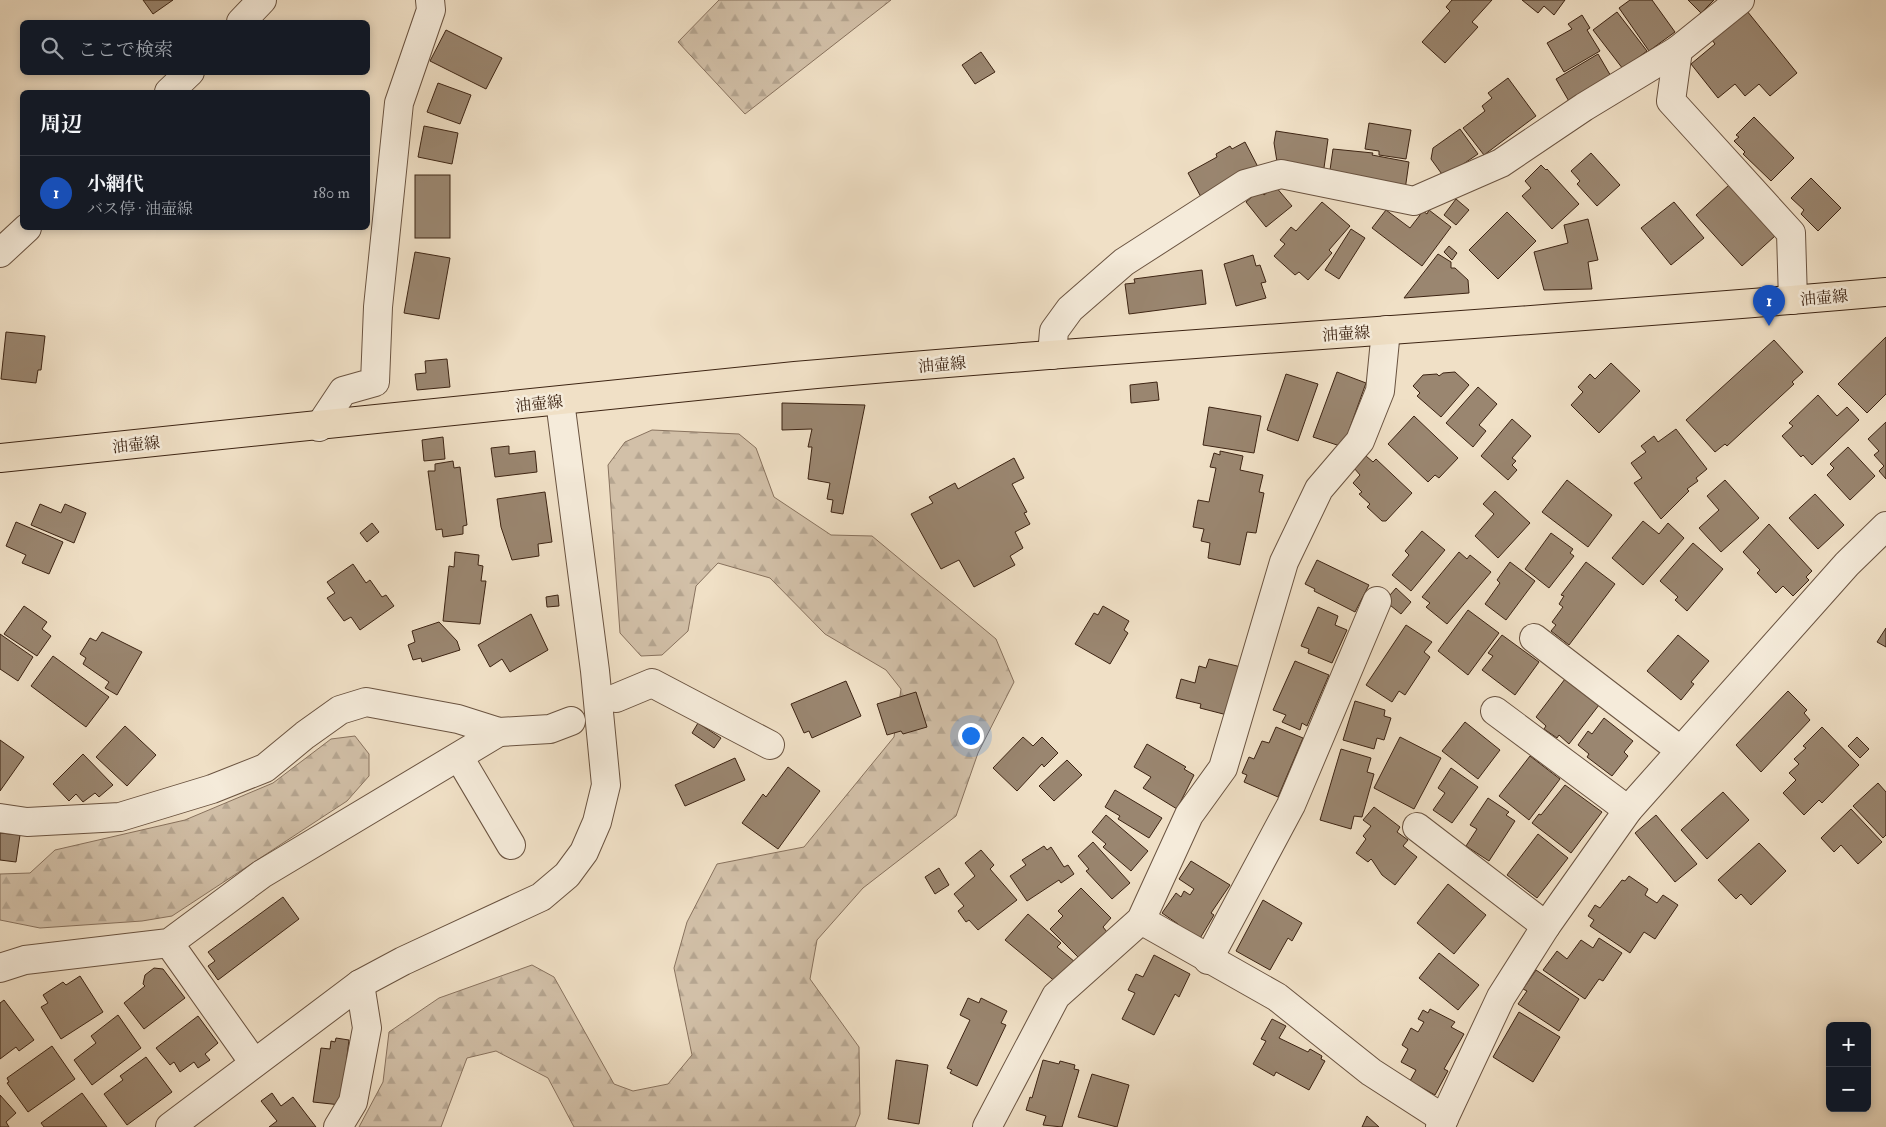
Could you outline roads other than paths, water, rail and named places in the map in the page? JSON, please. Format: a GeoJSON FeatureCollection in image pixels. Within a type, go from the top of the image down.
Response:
{"type":"FeatureCollection","features":[{"type":"Feature","properties":{"kind":"main road","name":"油壷線"},"geometry":{"type":"LineString","coordinates":[[0,458],[319,427],[794,376],[1386,330],[1442,328],[1886,292]]}},
{"type":"Feature","properties":{"kind":"street"},"geometry":{"type":"LineString","coordinates":[[243,20],[262,0]]}},
{"type":"Feature","properties":{"kind":"street"},"geometry":{"type":"LineString","coordinates":[[319,427],[343,390],[375,382],[378,306],[399,103],[431,10],[430,0]]}},
{"type":"Feature","properties":{"kind":"street"},"geometry":{"type":"LineString","coordinates":[[1052,355],[1054,331],[1070,309],[1124,262],[1245,184],[1281,174],[1414,201],[1501,163],[1584,107],[1678,50],[1740,0]]}},
{"type":"Feature","properties":{"kind":"street"},"geometry":{"type":"LineString","coordinates":[[1678,50],[1671,101],[1791,233],[1793,300]]}},
{"type":"Feature","properties":{"kind":"street"},"geometry":{"type":"LineString","coordinates":[[171,90],[187,75]]}},
{"type":"Feature","properties":{"kind":"street"},"geometry":{"type":"LineString","coordinates":[[0,253],[25,230]]}},
{"type":"Feature","properties":{"kind":"street"},"geometry":{"type":"LineString","coordinates":[[987,1127],[1056,996],[1141,920],[1189,815],[1223,768],[1284,562],[1319,489],[1360,441],[1380,391],[1386,330]]}},
{"type":"Feature","properties":{"kind":"street"},"geometry":{"type":"LineString","coordinates":[[170,1127],[360,984],[541,897],[573,868],[584,852],[597,822],[606,785],[560,401]]}},
{"type":"Feature","properties":{"kind":"street"},"geometry":{"type":"LineString","coordinates":[[1141,920],[1208,960],[1277,997],[1372,1072],[1442,1123],[1502,997],[1546,926],[1628,810],[1848,564],[1886,526]]}},
{"type":"Feature","properties":{"kind":"street"},"geometry":{"type":"LineString","coordinates":[[1208,960],[1292,805],[1377,601]]}},
{"type":"Feature","properties":{"kind":"street"},"geometry":{"type":"LineString","coordinates":[[1534,638],[1680,750]]}},
{"type":"Feature","properties":{"kind":"street"},"geometry":{"type":"LineString","coordinates":[[616,698],[652,683],[770,745]]}},
{"type":"Feature","properties":{"kind":"street"},"geometry":{"type":"LineString","coordinates":[[0,818],[27,822],[120,818],[212,789],[265,768],[305,735],[340,710],[366,702],[458,720],[499,732],[550,729],[571,721]]}},
{"type":"Feature","properties":{"kind":"street"},"geometry":{"type":"LineString","coordinates":[[1495,711],[1628,810]]}},
{"type":"Feature","properties":{"kind":"street"},"geometry":{"type":"LineString","coordinates":[[0,968],[25,960],[169,944],[262,874],[499,732]]}},
{"type":"Feature","properties":{"kind":"street"},"geometry":{"type":"LineString","coordinates":[[459,757],[511,845]]}},
{"type":"Feature","properties":{"kind":"street"},"geometry":{"type":"LineString","coordinates":[[1417,828],[1546,926]]}},
{"type":"Feature","properties":{"kind":"street"},"geometry":{"type":"LineString","coordinates":[[169,944],[254,1062]]}},
{"type":"Feature","properties":{"kind":"street"},"geometry":{"type":"LineString","coordinates":[[338,1127],[353,1102],[367,1028],[360,984]]}},
{"type":"Feature","properties":{"kind":"place","name":"小網代"},"geometry":{"type":"Point","coordinates":[1769,326]}}]}
